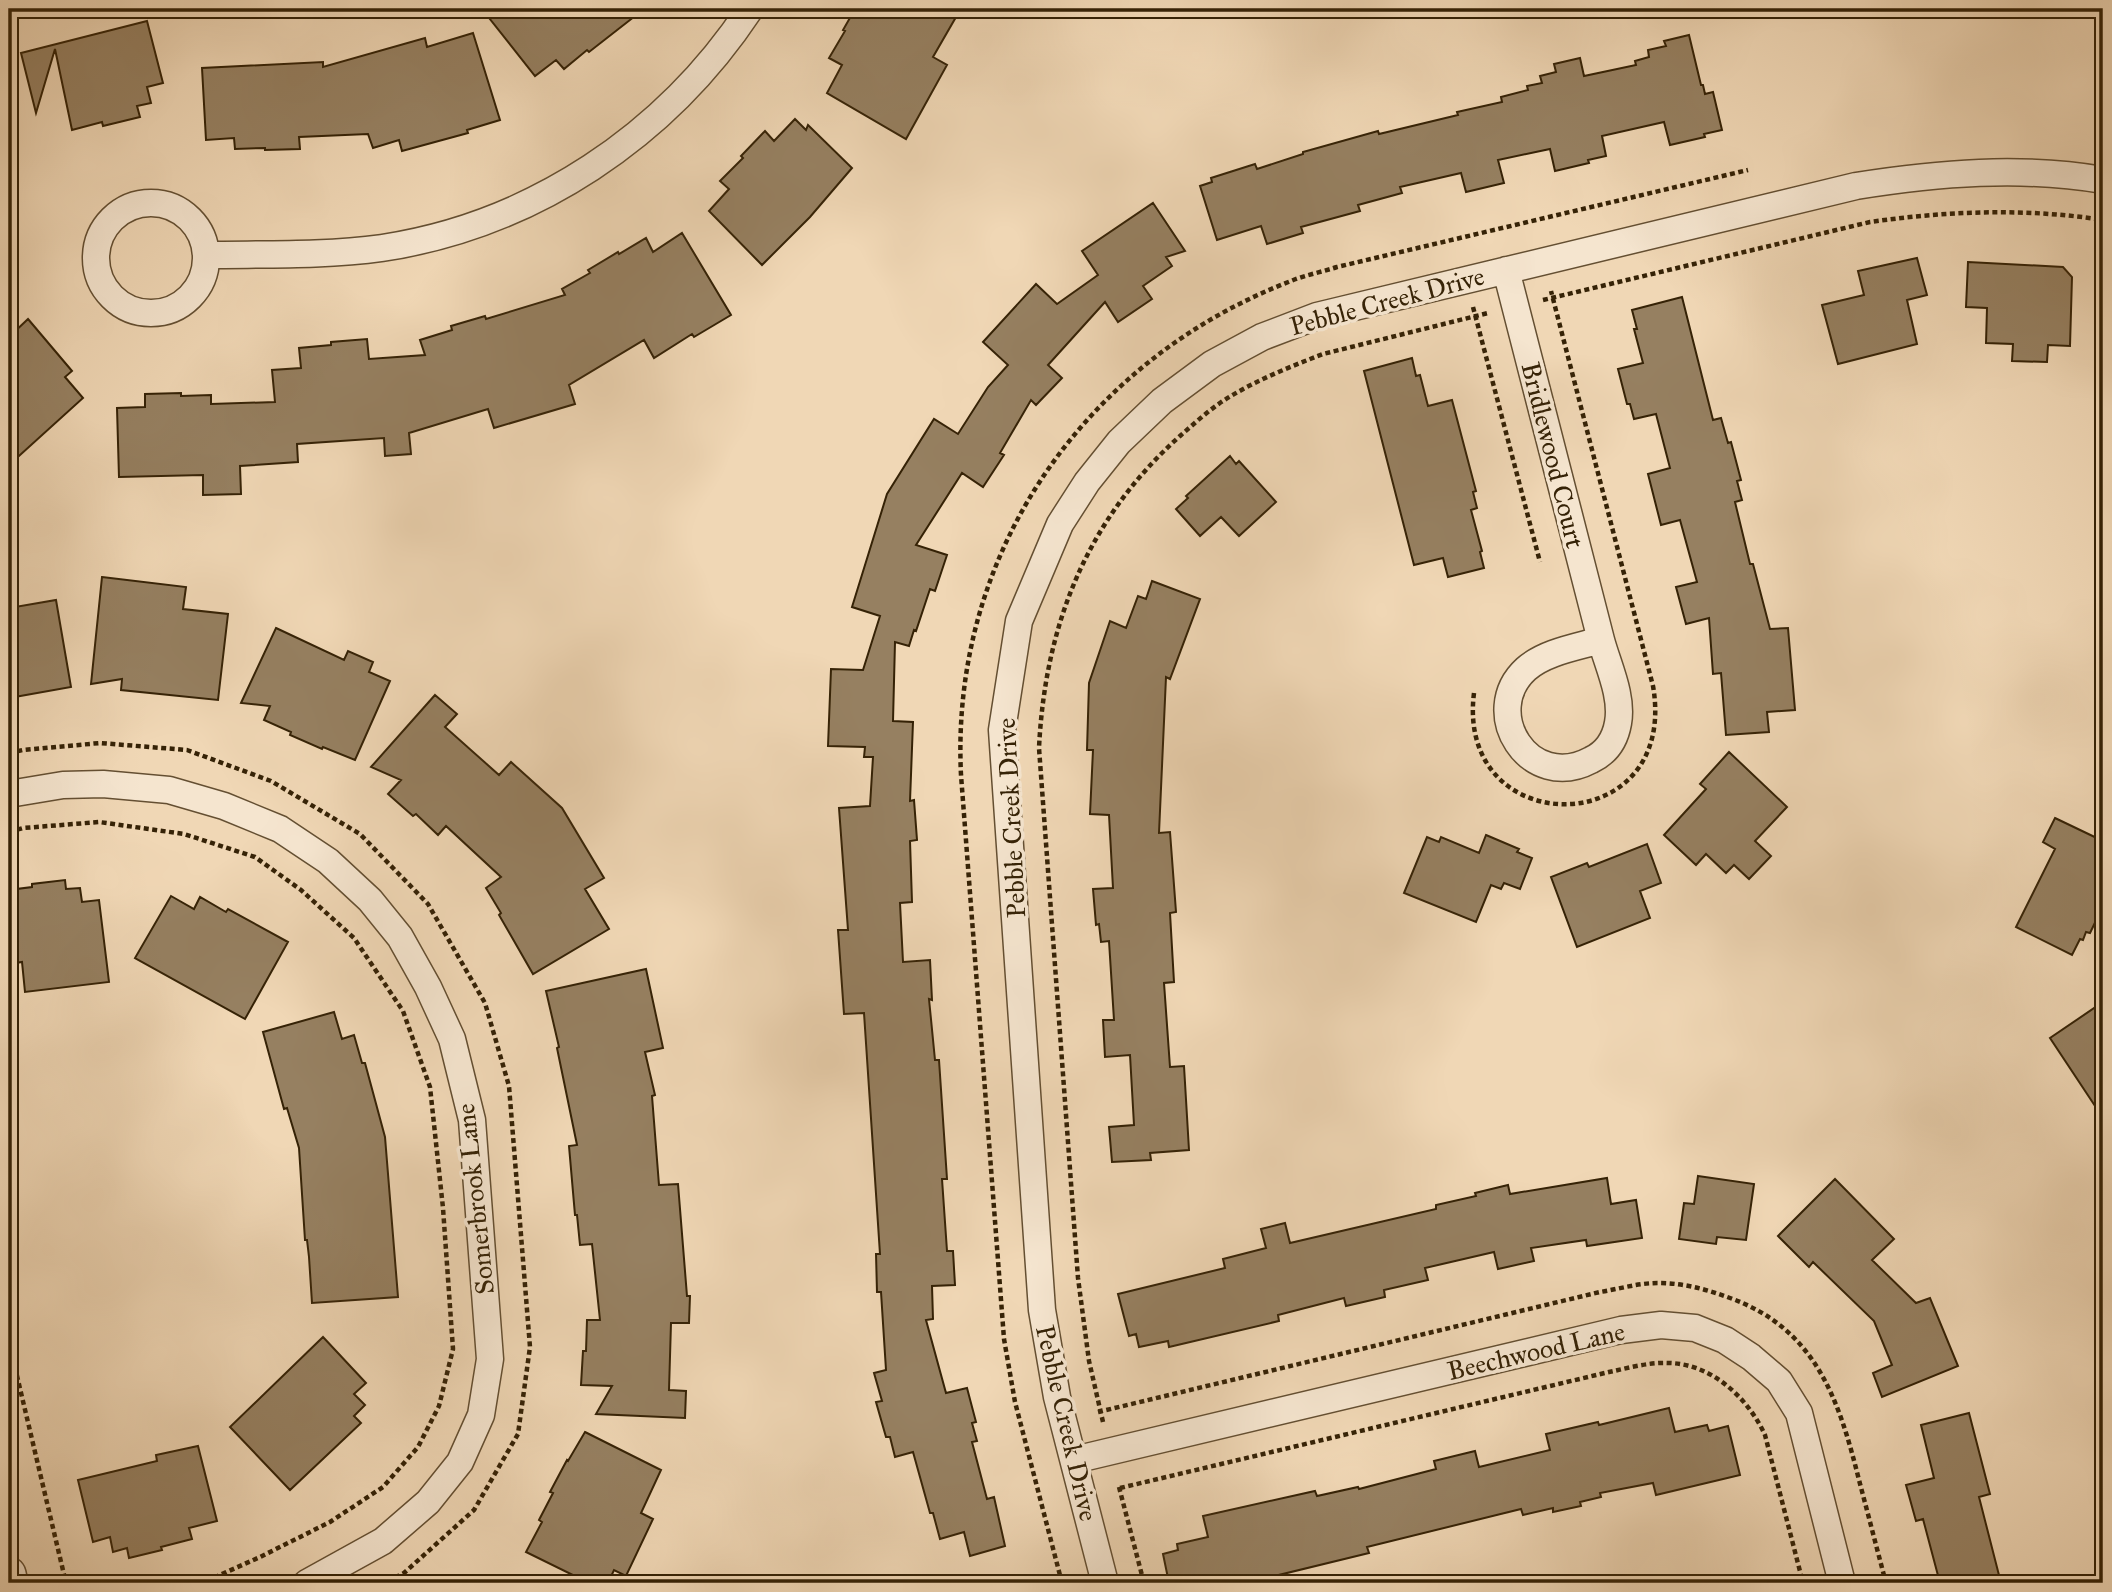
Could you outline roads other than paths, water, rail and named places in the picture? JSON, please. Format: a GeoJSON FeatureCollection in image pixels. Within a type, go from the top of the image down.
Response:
{"type":"FeatureCollection","features":[{"type":"Feature","properties":{"kind":"street"},"geometry":{"type":"LineString","coordinates":[[207,255],[327,253],[382,248],[447,234],[491,220],[545,195],[600,163],[652,123],[694,80],[733,34],[750,9]]}},
{"type":"Feature","properties":{"kind":"street","name":"Pebble Creek Drive"},"geometry":{"type":"LineString","coordinates":[[1105,1583],[1057,1397],[1042,1310],[1002,730],[1019,621],[1059,524],[1087,482],[1119,442],[1162,401],[1212,364],[1262,337],[1317,316],[1857,186],[1970,172],[2027,173],[2103,180]]}},
{"type":"Feature","properties":{"kind":"street"},"geometry":{"type":"LineString","coordinates":[[144,202],[162,203],[179,209],[193,221],[203,237],[207,255],[205,274],[197,290],[184,303],[168,311],[150,313],[132,310],[116,301],[104,287],[97,271],[96,252],[101,234],[111,219],[126,208],[144,202]]}},
{"type":"Feature","properties":{"kind":"street","name":"Bridlewood Court"},"geometry":{"type":"LineString","coordinates":[[1506,270],[1619,701],[1618,723],[1611,744],[1600,756],[1572,767],[1556,769],[1542,764],[1530,757],[1513,736],[1508,708],[1511,693],[1526,669],[1536,662],[1601,640]]}},
{"type":"Feature","properties":{"kind":"street","name":"Somerbrook Lane"},"geometry":{"type":"LineString","coordinates":[[9,794],[63,785],[103,784],[169,790],[224,806],[280,829],[328,861],[370,900],[400,937],[428,987],[452,1039],[472,1120],[490,1359],[481,1415],[460,1462],[428,1502],[383,1541],[307,1583]]}},
{"type":"Feature","properties":{"kind":"street","name":"Beechwood Lane"},"geometry":{"type":"LineString","coordinates":[[1074,1460],[1621,1329],[1661,1325],[1695,1328],[1725,1340],[1751,1357],[1779,1381],[1799,1413],[1842,1583]]}},
{"type":"Feature","properties":{"kind":"street"},"geometry":{"type":"LineString","coordinates":[[9,1574],[11,1583]]}}]}
